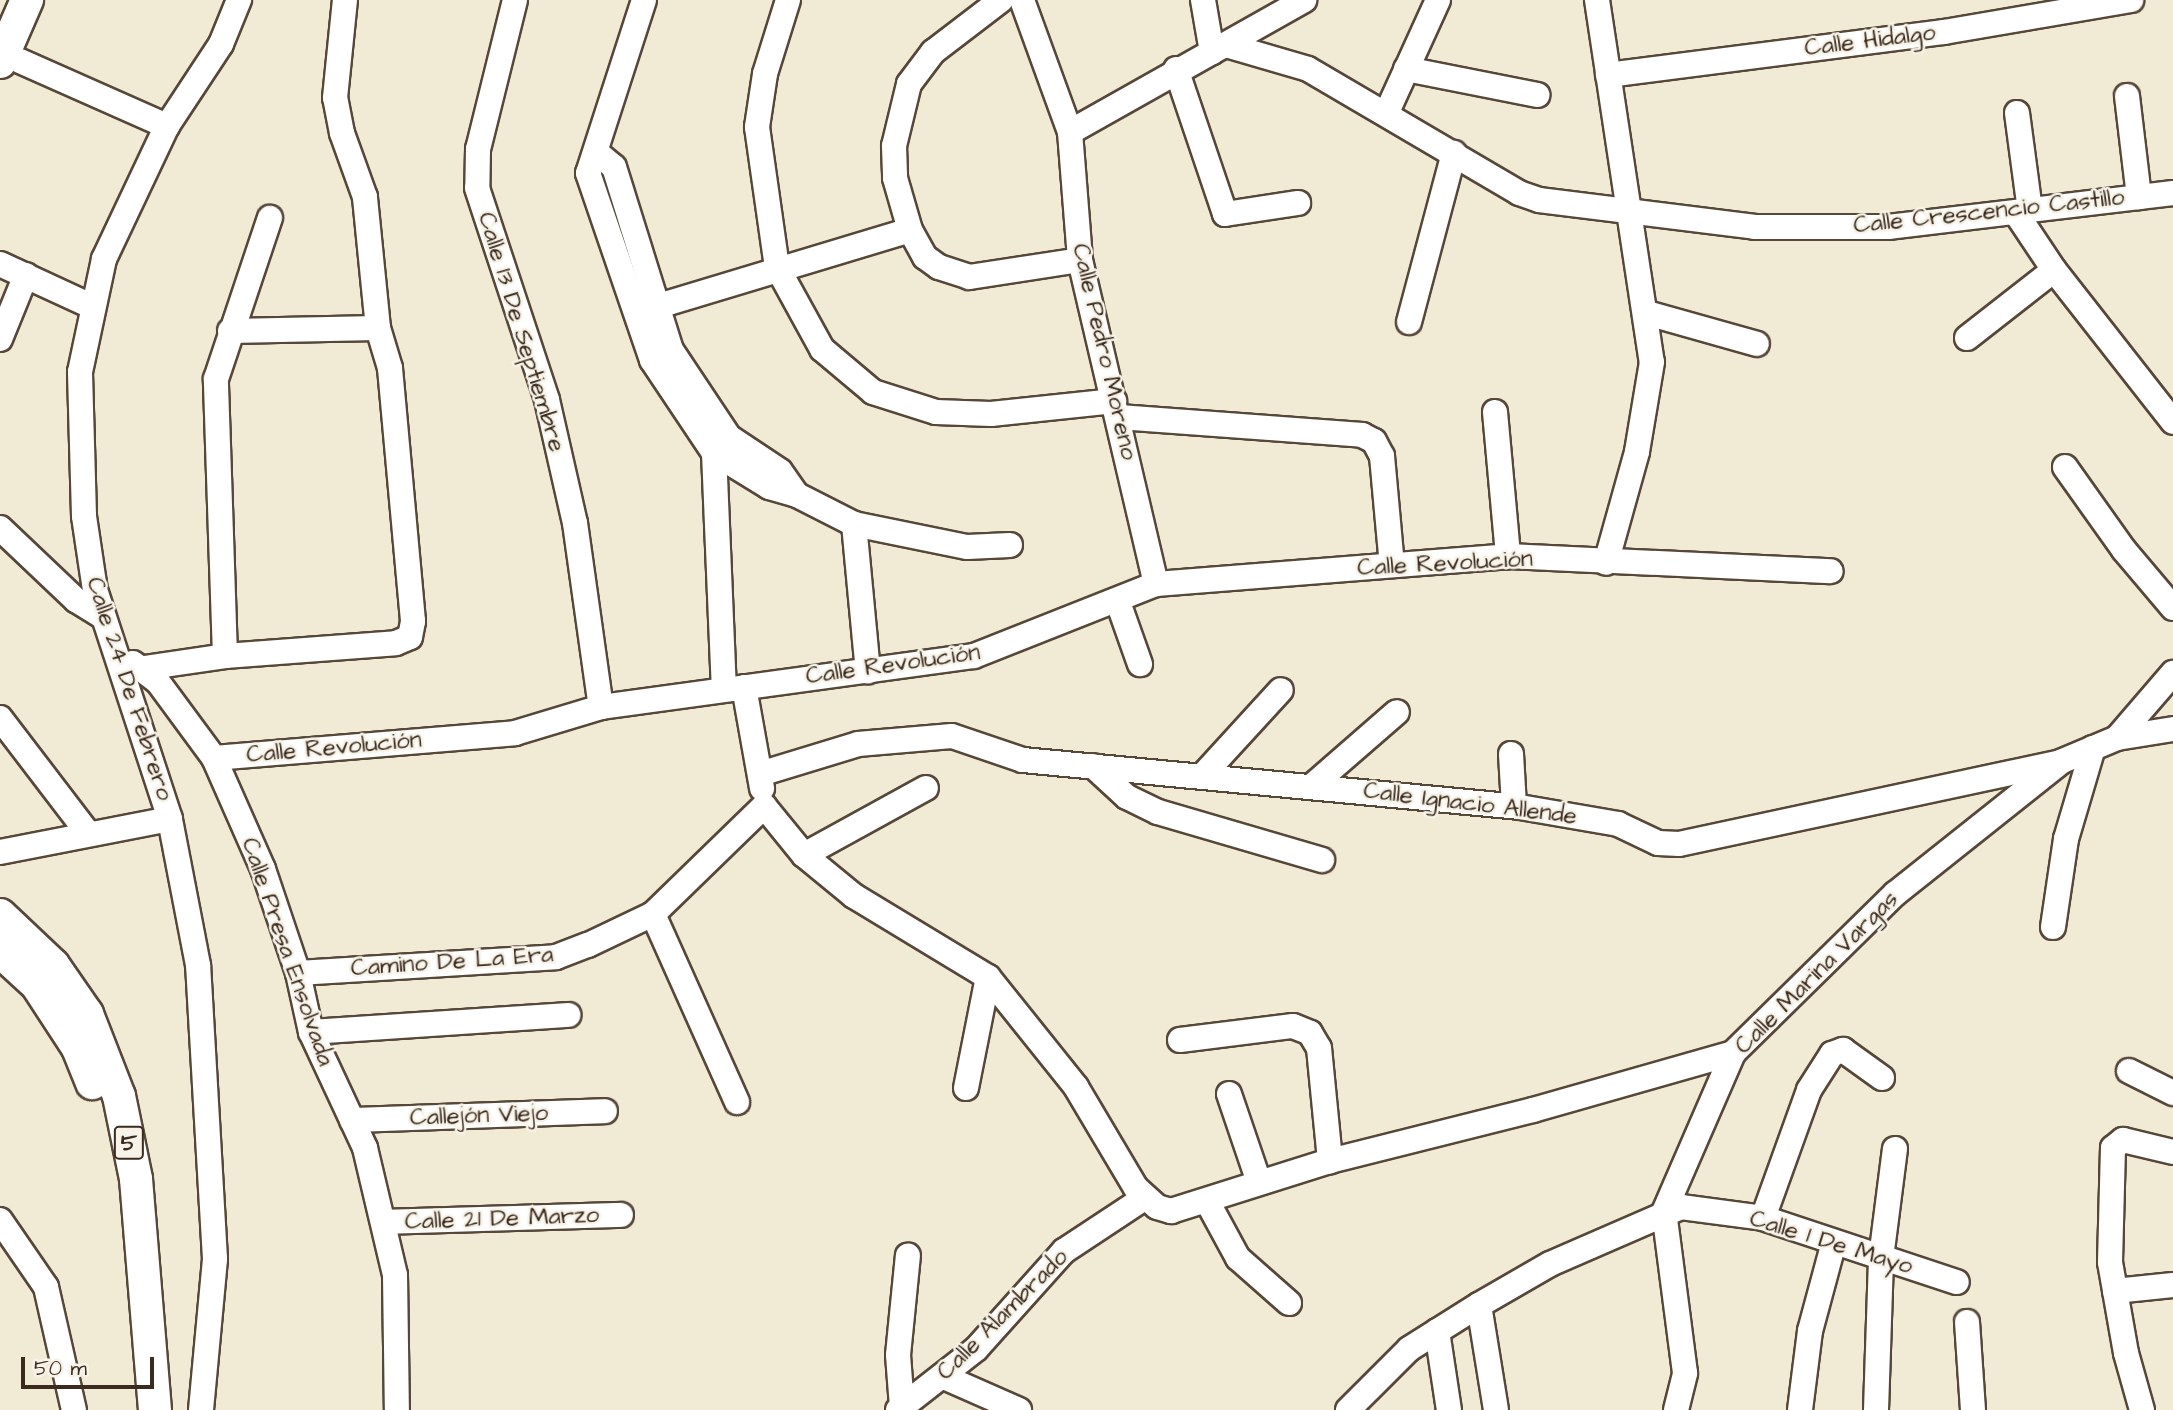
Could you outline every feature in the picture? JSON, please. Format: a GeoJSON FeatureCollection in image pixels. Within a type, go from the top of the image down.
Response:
{"type":"FeatureCollection","features":[{"type":"Feature","properties":{"kind":"main road"},"geometry":{"type":"LineString","coordinates":[[10,61],[27,0]]}},
{"type":"Feature","properties":{"kind":"main road","name":"5"},"geometry":{"type":"LineString","coordinates":[[0,915],[53,965],[88,1014],[119,1096],[136,1178],[155,1410]]}},
{"type":"Feature","properties":{"kind":"main road","name":"5"},"geometry":{"type":"LineString","coordinates":[[0,951],[44,996],[78,1048],[103,1109],[118,1188],[133,1410]]}},
{"type":"Feature","properties":{"kind":"street","name":"Calle 24 De Febrero"},"geometry":{"type":"LineString","coordinates":[[201,1410],[215,1258],[198,965],[170,819],[115,660],[102,616],[88,549],[81,445],[80,372],[91,306],[104,259],[167,127],[221,44],[239,0]]}},
{"type":"Feature","properties":{"kind":"street"},"geometry":{"type":"LineString","coordinates":[[115,660],[144,668],[225,656],[396,643],[410,637],[413,621],[390,368],[378,328],[365,197],[342,133],[335,98],[345,0]]}},
{"type":"Feature","properties":{"kind":"street","name":"Calle 13 De Septiembre"},"geometry":{"type":"LineString","coordinates":[[515,0],[478,149],[477,188],[547,400],[575,523],[601,707]]}},
{"type":"Feature","properties":{"kind":"street"},"geometry":{"type":"LineString","coordinates":[[644,0],[588,173],[652,360],[714,453],[769,486],[797,495],[854,524],[967,547],[1010,545]]}},
{"type":"Feature","properties":{"kind":"street"},"geometry":{"type":"LineString","coordinates":[[788,0],[765,74],[757,127],[778,267],[822,349],[873,392],[936,412],[991,414],[1116,409],[1362,435],[1374,441],[1382,456],[1392,565]]}},
{"type":"Feature","properties":{"kind":"street"},"geometry":{"type":"LineString","coordinates":[[1000,0],[933,52],[909,85],[894,146],[895,178],[910,230],[925,257],[939,267],[969,277],[1080,260]]}},
{"type":"Feature","properties":{"kind":"street","name":"Calle Pedro Moreno"},"geometry":{"type":"LineString","coordinates":[[1022,0],[1070,132],[1080,260],[1156,584]]}},
{"type":"Feature","properties":{"kind":"street"},"geometry":{"type":"LineString","coordinates":[[1203,0],[1219,49]]}},
{"type":"Feature","properties":{"kind":"street"},"geometry":{"type":"LineString","coordinates":[[1070,132],[1176,69],[1219,49],[1304,0]]}},
{"type":"Feature","properties":{"kind":"street"},"geometry":{"type":"LineString","coordinates":[[1387,112],[1438,0]]}},
{"type":"Feature","properties":{"kind":"street"},"geometry":{"type":"LineString","coordinates":[[1597,0],[1629,214],[1647,313],[1652,362],[1637,452],[1606,563]]}},
{"type":"Feature","properties":{"kind":"street","name":"Calle Hidalgo"},"geometry":{"type":"LineString","coordinates":[[1608,75],[1944,32],[2131,0]]}},
{"type":"Feature","properties":{"kind":"street","name":"Calle Crescencio Castillo"},"geometry":{"type":"LineString","coordinates":[[1219,49],[1308,69],[1539,201],[1629,214],[1755,227],[1888,228],[2173,194]]}},
{"type":"Feature","properties":{"kind":"street"},"geometry":{"type":"LineString","coordinates":[[10,61],[167,127]]}},
{"type":"Feature","properties":{"kind":"street"},"geometry":{"type":"LineString","coordinates":[[1176,69],[1224,214],[1298,203]]}},
{"type":"Feature","properties":{"kind":"street"},"geometry":{"type":"LineString","coordinates":[[1406,69],[1537,95]]}},
{"type":"Feature","properties":{"kind":"street"},"geometry":{"type":"LineString","coordinates":[[2127,96],[2139,197]]}},
{"type":"Feature","properties":{"kind":"street"},"geometry":{"type":"LineString","coordinates":[[2017,113],[2023,211],[2054,270],[2173,422]]}},
{"type":"Feature","properties":{"kind":"street"},"geometry":{"type":"LineString","coordinates":[[596,152],[614,167],[655,307],[671,350],[719,425],[739,445],[780,471],[797,495]]}},
{"type":"Feature","properties":{"kind":"street"},"geometry":{"type":"LineString","coordinates":[[1409,322],[1454,153]]}},
{"type":"Feature","properties":{"kind":"street"},"geometry":{"type":"LineString","coordinates":[[225,656],[216,379],[270,218]]}},
{"type":"Feature","properties":{"kind":"street"},"geometry":{"type":"LineString","coordinates":[[655,307],[778,267],[910,230]]}},
{"type":"Feature","properties":{"kind":"street"},"geometry":{"type":"LineString","coordinates":[[0,264],[91,306]]}},
{"type":"Feature","properties":{"kind":"street"},"geometry":{"type":"LineString","coordinates":[[1967,338],[2054,270]]}},
{"type":"Feature","properties":{"kind":"street"},"geometry":{"type":"LineString","coordinates":[[0,339],[26,275]]}},
{"type":"Feature","properties":{"kind":"street"},"geometry":{"type":"LineString","coordinates":[[1647,313],[1757,344]]}},
{"type":"Feature","properties":{"kind":"street"},"geometry":{"type":"LineString","coordinates":[[230,331],[378,328]]}},
{"type":"Feature","properties":{"kind":"street"},"geometry":{"type":"LineString","coordinates":[[1495,412],[1508,556]]}},
{"type":"Feature","properties":{"kind":"street"},"geometry":{"type":"LineString","coordinates":[[714,453],[734,687],[760,774],[764,806],[804,855],[854,895],[988,977],[1076,1087],[1144,1198],[1171,1211],[1330,1161],[1532,1110],[1732,1053]]}},
{"type":"Feature","properties":{"kind":"street"},"geometry":{"type":"LineString","coordinates":[[2065,467],[2124,550],[2173,608]]}},
{"type":"Feature","properties":{"kind":"street"},"geometry":{"type":"LineString","coordinates":[[854,524],[868,671]]}},
{"type":"Feature","properties":{"kind":"street"},"geometry":{"type":"LineString","coordinates":[[0,528],[76,600],[102,616]]}},
{"type":"Feature","properties":{"kind":"street","name":"Calle Revolución"},"geometry":{"type":"LineString","coordinates":[[215,758],[515,733],[601,707],[974,656],[1118,602],[1156,584],[1508,556],[1606,563],[1831,571]]}},
{"type":"Feature","properties":{"kind":"street"},"geometry":{"type":"LineString","coordinates":[[1118,602],[1140,664]]}},
{"type":"Feature","properties":{"kind":"street","name":"Calle Presa Ensolvada"},"geometry":{"type":"LineString","coordinates":[[144,668],[215,758],[263,869],[298,972],[311,1032],[374,1174],[395,1275],[397,1410]]}},
{"type":"Feature","properties":{"kind":"street"},"geometry":{"type":"LineString","coordinates":[[2117,738],[2173,673]]}},
{"type":"Feature","properties":{"kind":"street"},"geometry":{"type":"LineString","coordinates":[[1203,775],[1281,690]]}},
{"type":"Feature","properties":{"kind":"street"},"geometry":{"type":"LineString","coordinates":[[1313,785],[1397,712]]}},
{"type":"Feature","properties":{"kind":"street"},"geometry":{"type":"LineString","coordinates":[[0,718],[88,833]]}},
{"type":"Feature","properties":{"kind":"street","name":"Calle Ignacio Allende"},"geometry":{"type":"LineString","coordinates":[[760,774],[858,744],[952,736],[1023,760],[1313,785],[1514,806],[1618,824],[1658,843],[1679,844],[2060,762],[2117,738],[2173,729]]}},
{"type":"Feature","properties":{"kind":"street"},"geometry":{"type":"LineString","coordinates":[[2053,927],[2066,839],[2093,748]]}},
{"type":"Feature","properties":{"kind":"street"},"geometry":{"type":"LineString","coordinates":[[1511,754],[1514,806]]}},
{"type":"Feature","properties":{"kind":"street","name":"Calle Marina Vargas"},"geometry":{"type":"LineString","coordinates":[[1664,1212],[1732,1053],[1895,894],[2060,762]]}},
{"type":"Feature","properties":{"kind":"street"},"geometry":{"type":"LineString","coordinates":[[1093,766],[1127,797],[1158,813],[1322,860]]}},
{"type":"Feature","properties":{"kind":"street"},"geometry":{"type":"LineString","coordinates":[[804,855],[926,788]]}},
{"type":"Feature","properties":{"kind":"street","name":"Camino De La Era"},"geometry":{"type":"LineString","coordinates":[[298,972],[556,957],[653,914],[764,806]]}},
{"type":"Feature","properties":{"kind":"street"},"geometry":{"type":"LineString","coordinates":[[0,852],[170,819]]}},
{"type":"Feature","properties":{"kind":"street"},"geometry":{"type":"LineString","coordinates":[[653,914],[737,1102]]}},
{"type":"Feature","properties":{"kind":"street"},"geometry":{"type":"LineString","coordinates":[[966,1088],[988,977]]}},
{"type":"Feature","properties":{"kind":"street"},"geometry":{"type":"LineString","coordinates":[[311,1032],[568,1016]]}},
{"type":"Feature","properties":{"kind":"street"},"geometry":{"type":"LineString","coordinates":[[1180,1040],[1293,1026],[1310,1033],[1320,1048],[1330,1161]]}},
{"type":"Feature","properties":{"kind":"street"},"geometry":{"type":"LineString","coordinates":[[1763,1218],[1809,1090],[1832,1054],[1843,1050],[1882,1078]]}},
{"type":"Feature","properties":{"kind":"street"},"geometry":{"type":"LineString","coordinates":[[2129,1071],[2173,1093]]}},
{"type":"Feature","properties":{"kind":"street"},"geometry":{"type":"LineString","coordinates":[[1229,1094],[1259,1182]]}},
{"type":"Feature","properties":{"kind":"street","name":"Callejón Viejo"},"geometry":{"type":"LineString","coordinates":[[352,1120],[605,1111]]}},
{"type":"Feature","properties":{"kind":"street"},"geometry":{"type":"LineString","coordinates":[[2142,1410],[2115,1291],[2108,1233],[2116,1177],[2113,1149],[2123,1140],[2173,1152]]}},
{"type":"Feature","properties":{"kind":"street"},"geometry":{"type":"LineString","coordinates":[[1876,1410],[1881,1258],[1895,1149]]}},
{"type":"Feature","properties":{"kind":"street","name":"Calle Alambrado"},"geometry":{"type":"LineString","coordinates":[[900,1408],[944,1377],[1009,1314],[1064,1251],[1144,1198]]}},
{"type":"Feature","properties":{"kind":"street"},"geometry":{"type":"LineString","coordinates":[[1207,1201],[1238,1258],[1289,1303]]}},
{"type":"Feature","properties":{"kind":"street","name":"Calle 1 De Mayo"},"geometry":{"type":"LineString","coordinates":[[1664,1212],[1681,1207],[1763,1218],[1957,1282]]}},
{"type":"Feature","properties":{"kind":"street"},"geometry":{"type":"LineString","coordinates":[[1349,1409],[1409,1349],[1437,1331],[1550,1265],[1664,1212],[1685,1373],[1676,1410]]}},
{"type":"Feature","properties":{"kind":"street","name":"Calle 21 De Marzo"},"geometry":{"type":"LineString","coordinates":[[384,1222],[621,1215]]}},
{"type":"Feature","properties":{"kind":"street"},"geometry":{"type":"LineString","coordinates":[[0,1220],[46,1287],[74,1410]]}},
{"type":"Feature","properties":{"kind":"street"},"geometry":{"type":"LineString","coordinates":[[1800,1410],[1810,1331],[1835,1242]]}},
{"type":"Feature","properties":{"kind":"street"},"geometry":{"type":"LineString","coordinates":[[900,1408],[898,1355],[908,1255]]}},
{"type":"Feature","properties":{"kind":"street"},"geometry":{"type":"LineString","coordinates":[[2115,1291],[2173,1285]]}},
{"type":"Feature","properties":{"kind":"street"},"geometry":{"type":"LineString","coordinates":[[1479,1305],[1496,1410]]}},
{"type":"Feature","properties":{"kind":"street"},"geometry":{"type":"LineString","coordinates":[[1967,1322],[1973,1410]]}},
{"type":"Feature","properties":{"kind":"street"},"geometry":{"type":"LineString","coordinates":[[1437,1331],[1449,1410]]}},
{"type":"Feature","properties":{"kind":"street"},"geometry":{"type":"LineString","coordinates":[[944,1377],[1019,1410]]}}]}
